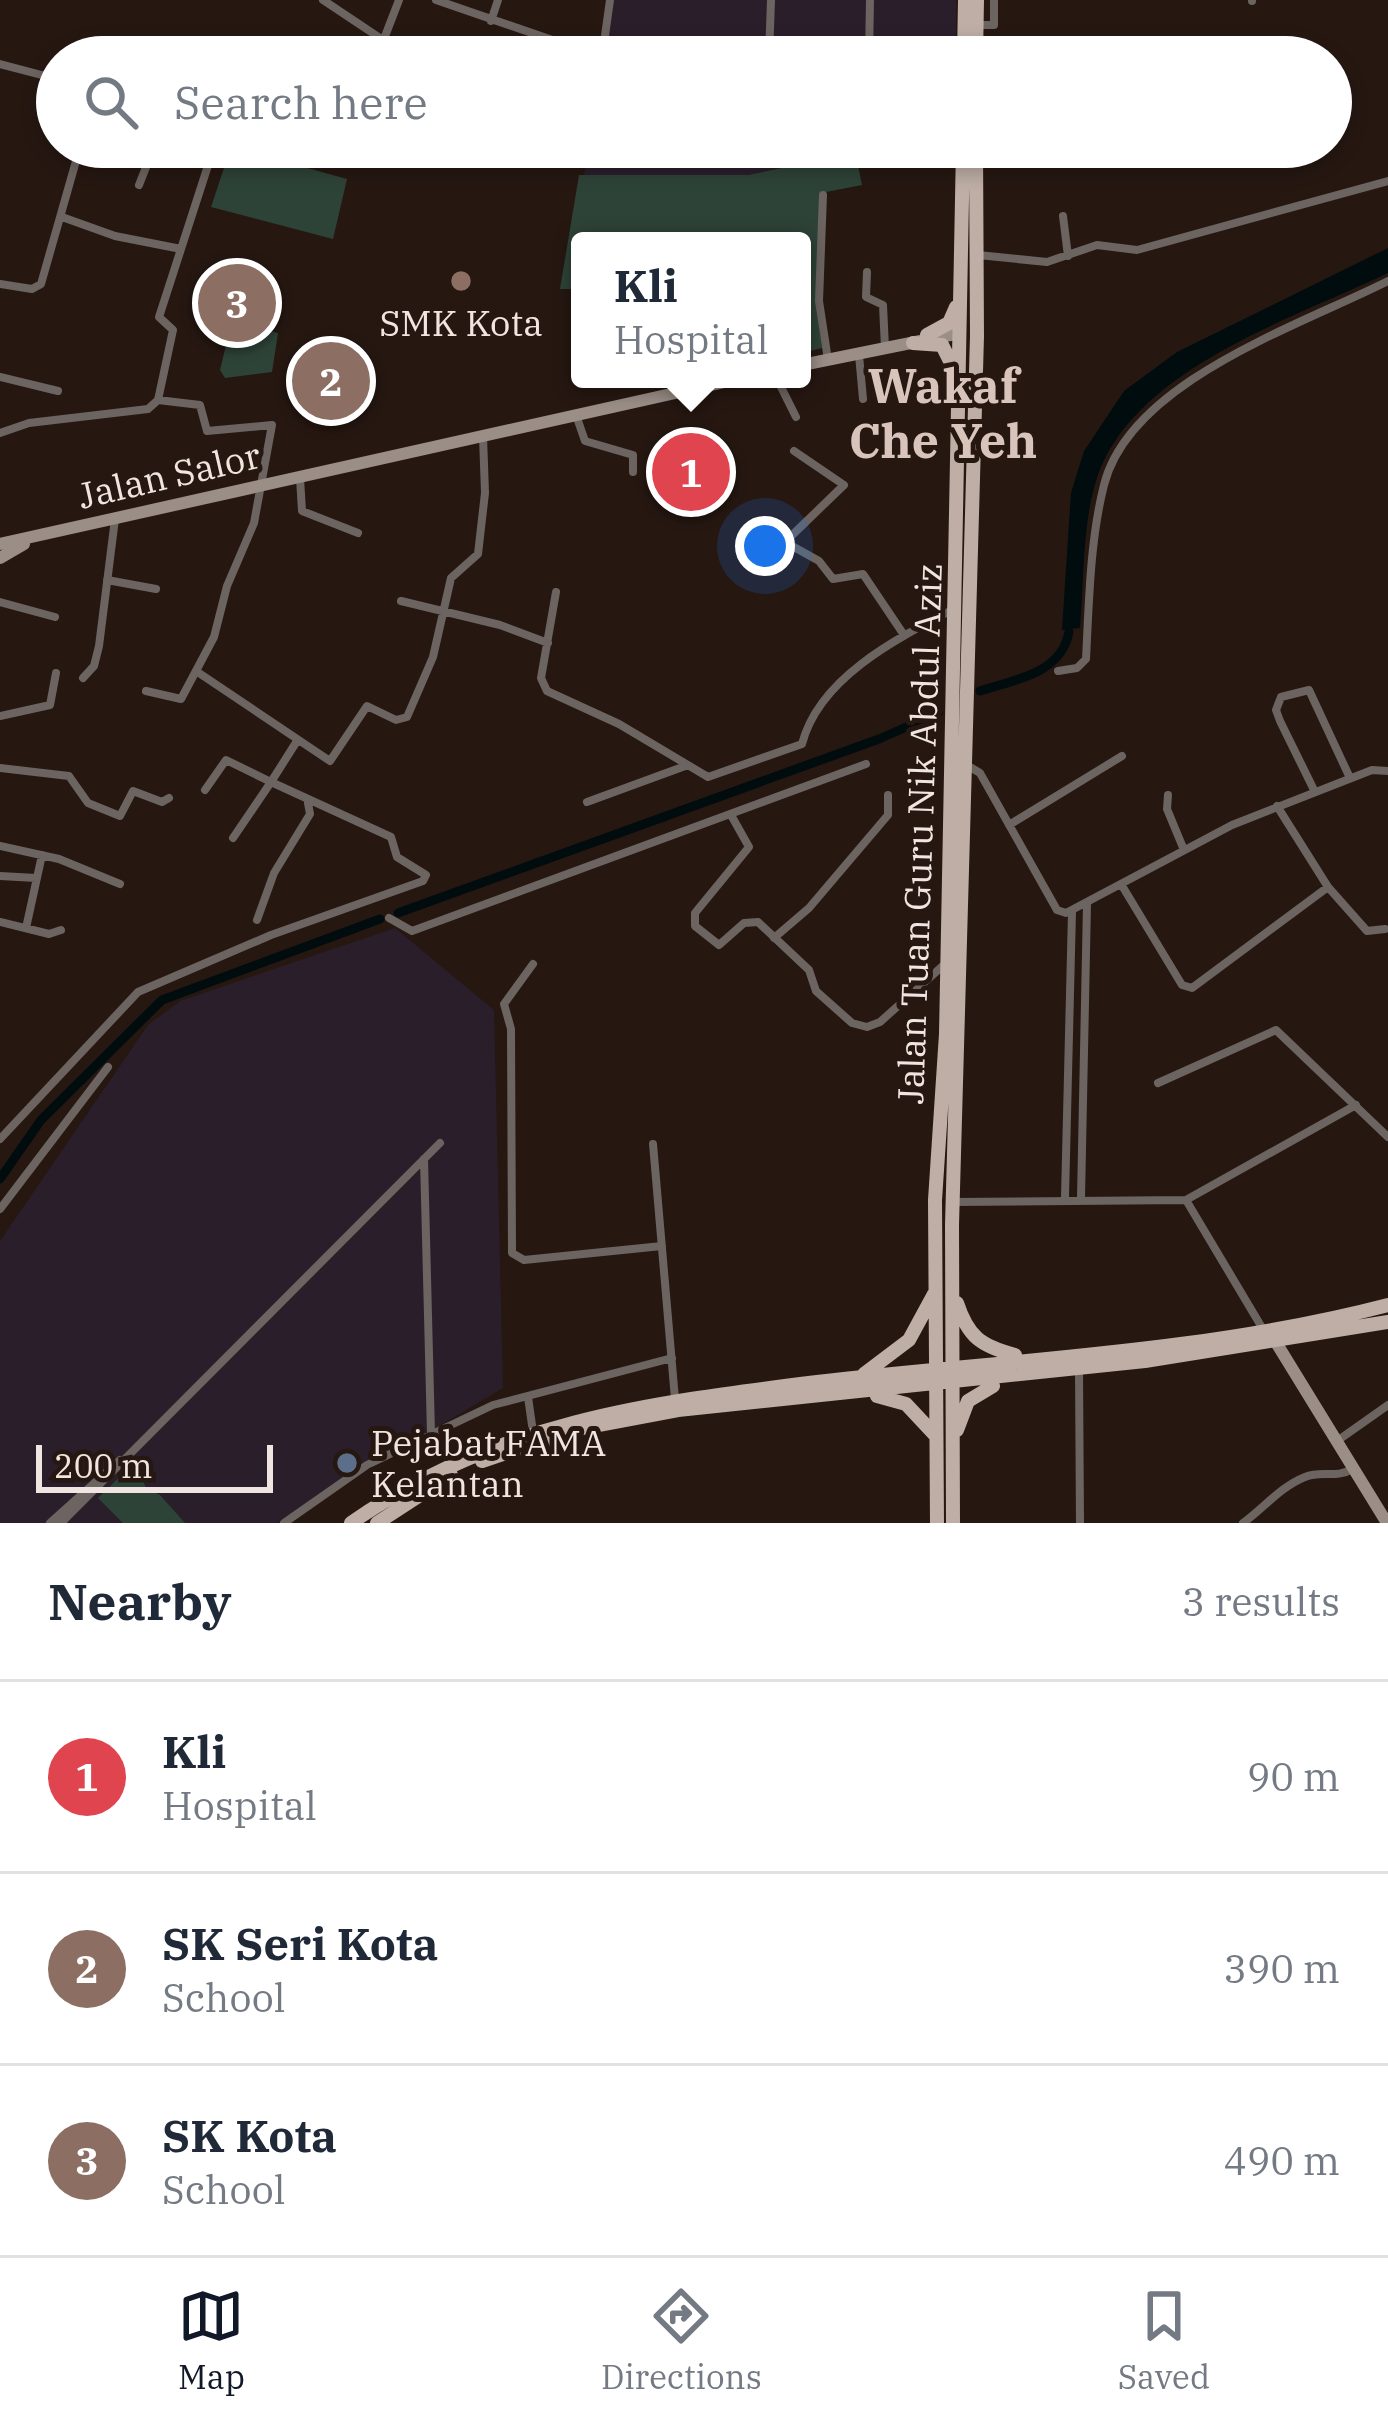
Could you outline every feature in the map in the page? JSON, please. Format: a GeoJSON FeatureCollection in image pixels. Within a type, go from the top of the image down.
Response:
{"type":"FeatureCollection","features":[{"type":"Feature","properties":{"kind":"main road"},"geometry":{"type":"LineString","coordinates":[[964,36],[965,0]]}},
{"type":"Feature","properties":{"kind":"main road"},"geometry":{"type":"LineString","coordinates":[[976,0],[976,36]]}},
{"type":"Feature","properties":{"kind":"main road","name":"Jalan Tuan Guru Nik Abdul Aziz"},"geometry":{"type":"LineString","coordinates":[[953,1523],[953,1375],[943,1292],[963,168]]}},
{"type":"Feature","properties":{"kind":"main road","name":"Jalan Tuan Guru Nik Abdul Aziz"},"geometry":{"type":"LineString","coordinates":[[937,1523],[935,1377],[953,1202],[978,255],[976,168]]}},
{"type":"Feature","properties":{"kind":"main road"},"geometry":{"type":"LineString","coordinates":[[960,333],[969,315],[976,180]]}},
{"type":"Feature","properties":{"kind":"main road"},"geometry":{"type":"LineString","coordinates":[[920,339],[953,318],[961,258]]}},
{"type":"Feature","properties":{"kind":"main road"},"geometry":{"type":"LineString","coordinates":[[811,363],[960,333]]}},
{"type":"Feature","properties":{"kind":"main road"},"geometry":{"type":"LineString","coordinates":[[960,333],[969,346],[972,438]]}},
{"type":"Feature","properties":{"kind":"main road"},"geometry":{"type":"LineString","coordinates":[[920,339],[946,349],[956,396]]}},
{"type":"Feature","properties":{"kind":"main road","name":"Jalan Salor"},"geometry":{"type":"LineString","coordinates":[[0,544],[696,388]]}},
{"type":"Feature","properties":{"kind":"main road","name":"Jalan Salor"},"geometry":{"type":"LineString","coordinates":[[0,558],[36,538]]}},
{"type":"Feature","properties":{"kind":"main road"},"geometry":{"type":"LineString","coordinates":[[861,1385],[909,1340],[943,1292],[971,1336],[986,1348],[1028,1358]]}},
{"type":"Feature","properties":{"kind":"main road"},"geometry":{"type":"LineString","coordinates":[[953,1375],[1028,1358],[1264,1331],[1388,1305]]}},
{"type":"Feature","properties":{"kind":"main road"},"geometry":{"type":"LineString","coordinates":[[377,1523],[461,1470],[578,1429],[861,1385],[953,1375],[1026,1375],[1277,1344],[1388,1322]]}},
{"type":"Feature","properties":{"kind":"main road"},"geometry":{"type":"LineString","coordinates":[[1277,1344],[1387,1523]]}},
{"type":"Feature","properties":{"kind":"main road"},"geometry":{"type":"LineString","coordinates":[[953,1436],[978,1390],[1026,1375]]}},
{"type":"Feature","properties":{"kind":"main road"},"geometry":{"type":"LineString","coordinates":[[350,1523],[443,1469],[532,1432],[627,1406],[861,1385],[906,1404],[934,1435]]}},
{"type":"Feature","properties":{"kind":"street"},"geometry":{"type":"LineString","coordinates":[[322,0],[377,36]]}},
{"type":"Feature","properties":{"kind":"street"},"geometry":{"type":"LineString","coordinates":[[385,36],[399,0]]}},
{"type":"Feature","properties":{"kind":"street"},"geometry":{"type":"LineString","coordinates":[[436,0],[534,36]]}},
{"type":"Feature","properties":{"kind":"street"},"geometry":{"type":"LineString","coordinates":[[491,21],[498,0]]}},
{"type":"Feature","properties":{"kind":"street"},"geometry":{"type":"LineString","coordinates":[[605,36],[610,0]]}},
{"type":"Feature","properties":{"kind":"street"},"geometry":{"type":"LineString","coordinates":[[770,36],[771,0]]}},
{"type":"Feature","properties":{"kind":"street"},"geometry":{"type":"LineString","coordinates":[[869,36],[870,0]]}},
{"type":"Feature","properties":{"kind":"street"},"geometry":{"type":"LineString","coordinates":[[976,25],[994,25],[994,0]]}},
{"type":"Feature","properties":{"kind":"street"},"geometry":{"type":"LineString","coordinates":[[0,64],[36,74]]}},
{"type":"Feature","properties":{"kind":"street"},"geometry":{"type":"LineString","coordinates":[[0,284],[32,289],[41,284],[75,168]]}},
{"type":"Feature","properties":{"kind":"street"},"geometry":{"type":"LineString","coordinates":[[139,185],[146,168]]}},
{"type":"Feature","properties":{"kind":"street"},"geometry":{"type":"LineString","coordinates":[[0,433],[29,424],[148,409],[158,400],[173,331],[159,317],[207,168]]}},
{"type":"Feature","properties":{"kind":"street"},"geometry":{"type":"LineString","coordinates":[[978,255],[1028,261],[1068,256],[1097,245],[1128,250],[1196,237],[1388,182]]}},
{"type":"Feature","properties":{"kind":"street"},"geometry":{"type":"LineString","coordinates":[[824,195],[819,302],[828,359]]}},
{"type":"Feature","properties":{"kind":"street"},"geometry":{"type":"LineString","coordinates":[[1063,216],[1068,256]]}},
{"type":"Feature","properties":{"kind":"street"},"geometry":{"type":"LineString","coordinates":[[62,217],[115,236],[181,248]]}},
{"type":"Feature","properties":{"kind":"street"},"geometry":{"type":"LineString","coordinates":[[867,272],[866,297],[883,305],[888,348]]}},
{"type":"Feature","properties":{"kind":"street"},"geometry":{"type":"LineString","coordinates":[[1058,671],[1077,668],[1086,659],[1104,484],[1142,417],[1220,365],[1388,281]]}},
{"type":"Feature","properties":{"kind":"street"},"geometry":{"type":"LineString","coordinates":[[859,353],[862,399]]}},
{"type":"Feature","properties":{"kind":"street"},"geometry":{"type":"LineString","coordinates":[[0,377],[58,391]]}},
{"type":"Feature","properties":{"kind":"street"},"geometry":{"type":"LineString","coordinates":[[782,388],[796,416]]}},
{"type":"Feature","properties":{"kind":"street"},"geometry":{"type":"LineString","coordinates":[[146,691],[181,699],[214,638],[227,586],[254,523],[272,425],[207,431],[200,405],[158,400]]}},
{"type":"Feature","properties":{"kind":"street"},"geometry":{"type":"LineString","coordinates":[[576,414],[585,441],[633,454],[633,472]]}},
{"type":"Feature","properties":{"kind":"street"},"geometry":{"type":"LineString","coordinates":[[196,671],[334,761],[367,706],[396,720],[407,717],[433,657],[455,571],[478,554],[485,494],[483,435]]}},
{"type":"Feature","properties":{"kind":"street"},"geometry":{"type":"LineString","coordinates":[[769,568],[785,542],[844,485],[794,451]]}},
{"type":"Feature","properties":{"kind":"street"},"geometry":{"type":"LineString","coordinates":[[300,476],[302,511],[358,532]]}},
{"type":"Feature","properties":{"kind":"street"},"geometry":{"type":"LineString","coordinates":[[83,678],[94,666],[115,518]]}},
{"type":"Feature","properties":{"kind":"street"},"geometry":{"type":"LineString","coordinates":[[785,542],[819,561],[833,579],[863,574],[904,635]]}},
{"type":"Feature","properties":{"kind":"street"},"geometry":{"type":"LineString","coordinates":[[107,580],[156,589]]}},
{"type":"Feature","properties":{"kind":"street"},"geometry":{"type":"LineString","coordinates":[[556,592],[541,678],[547,691],[708,777],[802,743],[812,714],[873,653],[956,608]]}},
{"type":"Feature","properties":{"kind":"street"},"geometry":{"type":"LineString","coordinates":[[401,601],[548,644]]}},
{"type":"Feature","properties":{"kind":"street"},"geometry":{"type":"LineString","coordinates":[[0,602],[55,616]]}},
{"type":"Feature","properties":{"kind":"street"},"geometry":{"type":"LineString","coordinates":[[0,716],[50,705],[56,673]]}},
{"type":"Feature","properties":{"kind":"street"},"geometry":{"type":"LineString","coordinates":[[1315,792],[1276,710],[1281,697],[1303,689],[1310,692],[1350,778]]}},
{"type":"Feature","properties":{"kind":"street"},"geometry":{"type":"LineString","coordinates":[[233,838],[297,741]]}},
{"type":"Feature","properties":{"kind":"street"},"geometry":{"type":"LineString","coordinates":[[1009,825],[1122,756]]}},
{"type":"Feature","properties":{"kind":"street"},"geometry":{"type":"LineString","coordinates":[[0,1138],[138,992],[271,935],[423,881],[426,875],[397,856],[391,837],[226,760],[205,790]]}},
{"type":"Feature","properties":{"kind":"street"},"geometry":{"type":"LineString","coordinates":[[964,763],[980,773],[1057,910],[1072,912],[1184,850],[1277,806],[1378,769],[1388,771]]}},
{"type":"Feature","properties":{"kind":"street"},"geometry":{"type":"LineString","coordinates":[[586,802],[689,764]]}},
{"type":"Feature","properties":{"kind":"street"},"geometry":{"type":"LineString","coordinates":[[389,918],[412,931],[866,764]]}},
{"type":"Feature","properties":{"kind":"street"},"geometry":{"type":"LineString","coordinates":[[0,768],[69,776],[88,803],[120,816],[133,791],[162,802],[170,797]]}},
{"type":"Feature","properties":{"kind":"street"},"geometry":{"type":"LineString","coordinates":[[774,938],[809,908],[887,815],[888,795]]}},
{"type":"Feature","properties":{"kind":"street"},"geometry":{"type":"LineString","coordinates":[[1168,795],[1167,809],[1184,850]]}},
{"type":"Feature","properties":{"kind":"street"},"geometry":{"type":"LineString","coordinates":[[257,920],[274,873],[310,814],[308,802]]}},
{"type":"Feature","properties":{"kind":"street"},"geometry":{"type":"LineString","coordinates":[[1277,806],[1328,886],[1367,932],[1385,929]]}},
{"type":"Feature","properties":{"kind":"street"},"geometry":{"type":"LineString","coordinates":[[731,815],[749,848],[706,893],[694,913],[695,926],[719,945],[749,921],[809,970],[816,992],[852,1023],[867,1028],[947,962]]}},
{"type":"Feature","properties":{"kind":"street"},"geometry":{"type":"LineString","coordinates":[[0,846],[42,855],[120,884]]}},
{"type":"Feature","properties":{"kind":"street"},"geometry":{"type":"LineString","coordinates":[[26,928],[42,855]]}},
{"type":"Feature","properties":{"kind":"street"},"geometry":{"type":"LineString","coordinates":[[0,876],[36,878]]}},
{"type":"Feature","properties":{"kind":"street"},"geometry":{"type":"LineString","coordinates":[[1121,884],[1182,985],[1192,988],[1328,886]]}},
{"type":"Feature","properties":{"kind":"street"},"geometry":{"type":"LineString","coordinates":[[1081,1198],[1087,904]]}},
{"type":"Feature","properties":{"kind":"street"},"geometry":{"type":"LineString","coordinates":[[1065,1197],[1072,912]]}},
{"type":"Feature","properties":{"kind":"street"},"geometry":{"type":"LineString","coordinates":[[0,922],[53,934],[61,930]]}},
{"type":"Feature","properties":{"kind":"street"},"geometry":{"type":"LineString","coordinates":[[532,964],[504,1004],[511,1029],[512,1253],[524,1260],[662,1246]]}},
{"type":"Feature","properties":{"kind":"street"},"geometry":{"type":"LineString","coordinates":[[1158,1083],[1273,1030],[1388,1137]]}},
{"type":"Feature","properties":{"kind":"street"},"geometry":{"type":"LineString","coordinates":[[0,1210],[108,1067]]}},
{"type":"Feature","properties":{"kind":"street"},"geometry":{"type":"LineString","coordinates":[[953,1202],[1065,1197],[1186,1200],[1356,1105]]}},
{"type":"Feature","properties":{"kind":"street"},"geometry":{"type":"LineString","coordinates":[[61,1523],[440,1143]]}},
{"type":"Feature","properties":{"kind":"street"},"geometry":{"type":"LineString","coordinates":[[652,1144],[676,1399]]}},
{"type":"Feature","properties":{"kind":"street"},"geometry":{"type":"LineString","coordinates":[[424,1157],[431,1433]]}},
{"type":"Feature","properties":{"kind":"street"},"geometry":{"type":"LineString","coordinates":[[1186,1200],[1264,1331]]}},
{"type":"Feature","properties":{"kind":"street"},"geometry":{"type":"LineString","coordinates":[[284,1523],[345,1477],[493,1405],[671,1358]]}},
{"type":"Feature","properties":{"kind":"street"},"geometry":{"type":"LineString","coordinates":[[1078,1369],[1081,1522]]}},
{"type":"Feature","properties":{"kind":"street"},"geometry":{"type":"LineString","coordinates":[[528,1397],[532,1432]]}},
{"type":"Feature","properties":{"kind":"street"},"geometry":{"type":"LineString","coordinates":[[1336,1442],[1388,1405]]}},
{"type":"Feature","properties":{"kind":"street"},"geometry":{"type":"LineString","coordinates":[[50,1523],[121,1459]]}},
{"type":"Feature","properties":{"kind":"street"},"geometry":{"type":"LineString","coordinates":[[1243,1523],[1269,1498],[1305,1477],[1337,1476],[1352,1469]]}},
{"type":"Feature","properties":{"kind":"shaded area"},"geometry":{"type":"Polygon","coordinates":[[[610,0],[956,0],[956,36],[605,36],[610,0]]]}},
{"type":"Feature","properties":{"kind":"shaded area"},"geometry":{"type":"Polygon","coordinates":[[[585,168],[779,168],[748,175],[584,175],[585,168]]]}},
{"type":"Feature","properties":{"kind":"shaded area"},"geometry":{"type":"Polygon","coordinates":[[[1388,248],[1388,273],[1219,353],[1142,408],[1114,442],[1096,481],[1086,535],[1080,628],[1062,630],[1071,493],[1084,451],[1124,391],[1177,352],[1388,248]]]}},
{"type":"Feature","properties":{"kind":"shaded area"},"geometry":{"type":"Polygon","coordinates":[[[395,928],[494,1010],[503,1388],[276,1523],[0,1523],[0,1241],[148,1025],[180,1001],[395,928]]]}},
{"type":"Feature","properties":{"kind":"green space"},"geometry":{"type":"Polygon","coordinates":[[[224,168],[307,168],[347,179],[333,239],[211,207],[224,168]]]}},
{"type":"Feature","properties":{"kind":"green space"},"geometry":{"type":"Polygon","coordinates":[[[782,168],[858,168],[862,185],[821,193],[816,300],[822,348],[811,351],[811,232],[571,232],[571,289],[560,289],[579,175],[748,175],[782,168]]]}},
{"type":"Feature","properties":{"kind":"green space"},"geometry":{"type":"Polygon","coordinates":[[[239,323],[278,333],[272,372],[225,378],[220,370],[230,329],[239,323]]]}},
{"type":"Feature","properties":{"kind":"green space"},"geometry":{"type":"Polygon","coordinates":[[[135,1462],[146,1488],[160,1495],[185,1523],[123,1523],[98,1498],[135,1462]]]}},
{"type":"Feature","properties":{"kind":"waterway"},"geometry":{"type":"LineString","coordinates":[[980,691],[1047,666],[1069,632]]}},
{"type":"Feature","properties":{"kind":"waterway"},"geometry":{"type":"LineString","coordinates":[[398,913],[879,739],[938,713]]}},
{"type":"Feature","properties":{"kind":"waterway"},"geometry":{"type":"LineString","coordinates":[[0,1179],[41,1120],[162,1000],[380,919]]}},
{"type":"Feature","properties":{"kind":"place","name":"SMK Kota"},"geometry":{"type":"Point","coordinates":[461,281]}},
{"type":"Feature","properties":{"kind":"place","name":"SK Kota"},"geometry":{"type":"Point","coordinates":[237,303]}},
{"type":"Feature","properties":{"kind":"place","name":"SK Seri Kota"},"geometry":{"type":"Point","coordinates":[331,381]}},
{"type":"Feature","properties":{"kind":"place","name":"Kli"},"geometry":{"type":"Point","coordinates":[691,472]}},
{"type":"Feature","properties":{"kind":"place","name":"Pejabat FAMA Kelantan"},"geometry":{"type":"Point","coordinates":[347,1463]}},
{"type":"Feature","properties":{"kind":"district","name":"Wakaf Che Yeh"},"geometry":{"type":"Point","coordinates":[943,412]}}]}
